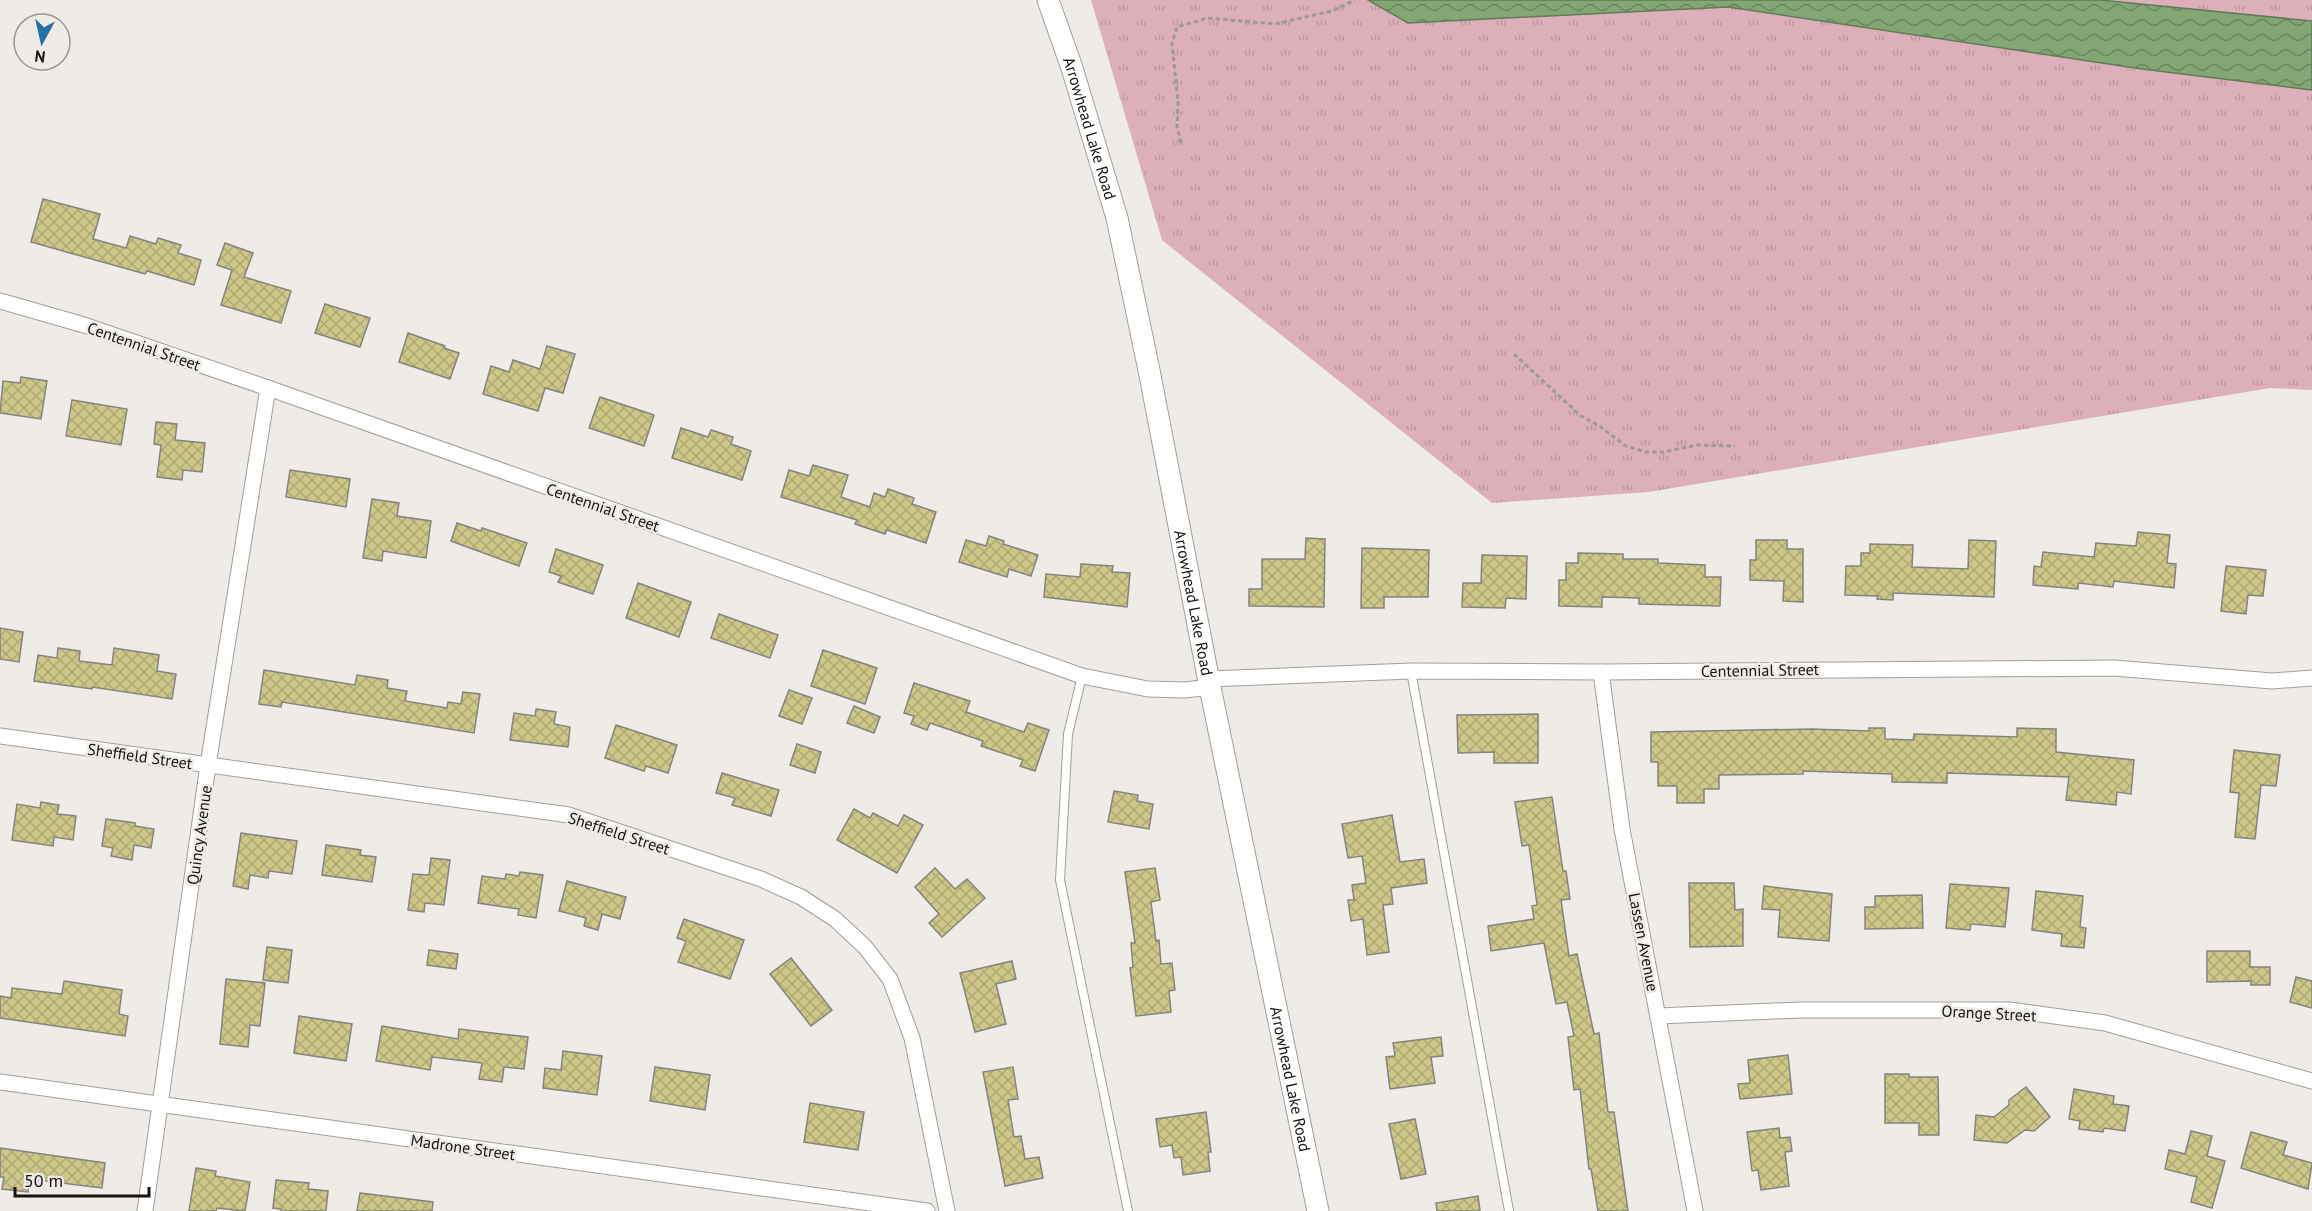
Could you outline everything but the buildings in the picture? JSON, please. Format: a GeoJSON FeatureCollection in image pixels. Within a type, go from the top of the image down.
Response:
{"type":"FeatureCollection","features":[{"type":"Feature","properties":{"kind":"main road","name":"Arrowhead Lake Road"},"geometry":{"type":"LineString","coordinates":[[1048,0],[1072,68],[1117,218],[1149,370],[1209,683],[1318,1211]]}},
{"type":"Feature","properties":{"kind":"street","name":"Centennial Street"},"geometry":{"type":"LineString","coordinates":[[0,302],[84,325],[268,388],[1082,676],[1148,689],[1185,690],[1209,683],[1411,671],[1601,672],[2114,668],[2272,681],[2312,678]]}},
{"type":"Feature","properties":{"kind":"street","name":"Quincy Avenue"},"geometry":{"type":"LineString","coordinates":[[145,1211],[208,765],[268,388]]}},
{"type":"Feature","properties":{"kind":"street","name":"Lassen Avenue"},"geometry":{"type":"LineString","coordinates":[[1601,672],[1622,829],[1695,1211]]}},
{"type":"Feature","properties":{"kind":"street","name":"Sheffield Street"},"geometry":{"type":"LineString","coordinates":[[0,736],[569,815],[761,879],[801,897],[836,920],[865,947],[890,979],[912,1038],[947,1211]]}},
{"type":"Feature","properties":{"kind":"street","name":"Orange Street"},"geometry":{"type":"LineString","coordinates":[[1659,1016],[1800,1010],[2010,1010],[2105,1023],[2312,1081]]}},
{"type":"Feature","properties":{"kind":"street","name":"Madrone Street"},"geometry":{"type":"LineString","coordinates":[[0,1082],[927,1211]]}},
{"type":"Feature","properties":{"kind":"lane"},"geometry":{"type":"LineString","coordinates":[[1411,671],[1509,1211]]}},
{"type":"Feature","properties":{"kind":"lane"},"geometry":{"type":"LineString","coordinates":[[1082,676],[1068,734],[1060,880],[1128,1211]]}},
{"type":"Feature","properties":{"kind":"path"},"geometry":{"type":"LineString","coordinates":[[1181,142],[1177,127],[1178,103],[1172,44],[1177,27],[1208,18],[1275,24],[1332,11],[1355,0]]}},
{"type":"Feature","properties":{"kind":"path"},"geometry":{"type":"LineString","coordinates":[[1514,354],[1581,416],[1598,425],[1626,446],[1646,452],[1664,452],[1696,445],[1735,446]]}},
{"type":"Feature","properties":{"kind":"green space"},"geometry":{"type":"Polygon","coordinates":[[[1091,0],[2312,0],[2312,390],[2270,388],[1649,492],[1492,503],[1162,240],[1091,0]]]}},
{"type":"Feature","properties":{"kind":"water"},"geometry":{"type":"Polygon","coordinates":[[[1368,0],[2100,0],[2312,21],[2312,90],[2142,69],[1728,7],[1408,23],[1368,0]]]}}]}
